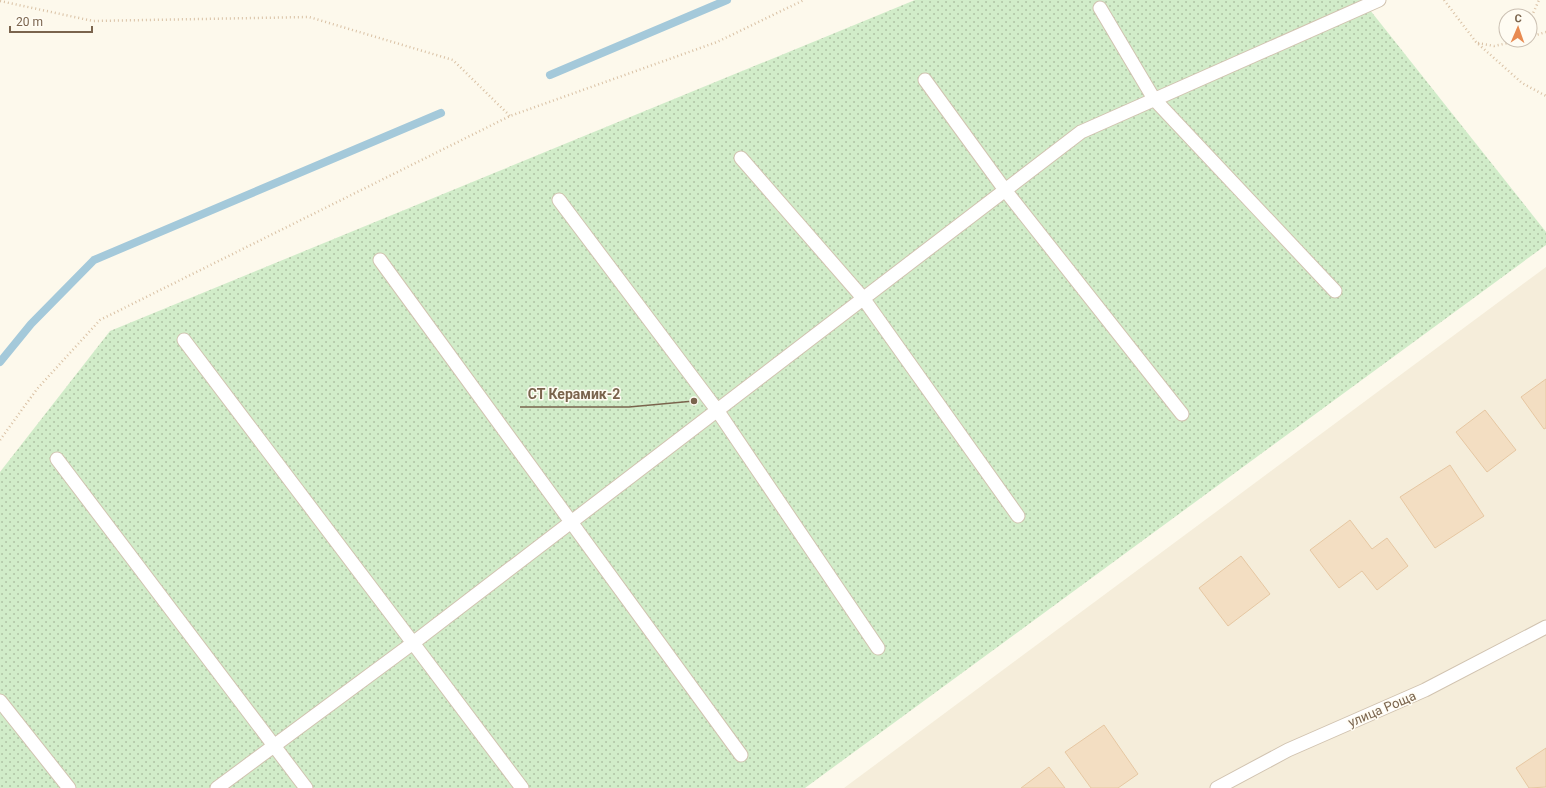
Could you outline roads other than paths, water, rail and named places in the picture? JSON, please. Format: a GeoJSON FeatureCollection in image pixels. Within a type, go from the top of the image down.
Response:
{"type":"FeatureCollection","features":[{"type":"Feature","properties":{"kind":"lane"},"geometry":{"type":"LineString","coordinates":[[217,788],[413,643],[1080,132],[1379,0]]}},
{"type":"Feature","properties":{"kind":"lane"},"geometry":{"type":"LineString","coordinates":[[1100,8],[1154,99],[1335,291]]}},
{"type":"Feature","properties":{"kind":"lane"},"geometry":{"type":"LineString","coordinates":[[925,80],[1005,190],[1182,414]]}},
{"type":"Feature","properties":{"kind":"lane"},"geometry":{"type":"LineString","coordinates":[[741,158],[863,298],[1018,516]]}},
{"type":"Feature","properties":{"kind":"lane"},"geometry":{"type":"LineString","coordinates":[[559,200],[717,410],[878,648]]}},
{"type":"Feature","properties":{"kind":"lane"},"geometry":{"type":"LineString","coordinates":[[380,260],[741,755]]}},
{"type":"Feature","properties":{"kind":"lane"},"geometry":{"type":"LineString","coordinates":[[184,340],[522,788]]}},
{"type":"Feature","properties":{"kind":"lane"},"geometry":{"type":"LineString","coordinates":[[57,459],[306,788]]}},
{"type":"Feature","properties":{"kind":"lane","name":"улица Роща"},"geometry":{"type":"LineString","coordinates":[[1217,788],[1288,750],[1425,690],[1546,627]]}},
{"type":"Feature","properties":{"kind":"lane"},"geometry":{"type":"LineString","coordinates":[[0,701],[69,788]]}},
{"type":"Feature","properties":{"kind":"waterway"},"geometry":{"type":"LineString","coordinates":[[550,75],[727,0]]}},
{"type":"Feature","properties":{"kind":"waterway"},"geometry":{"type":"LineString","coordinates":[[0,362],[31,324],[94,260],[441,113]]}},
{"type":"Feature","properties":{"kind":"place","name":"СТ Керамик-2"},"geometry":{"type":"Point","coordinates":[694,401]}}]}
